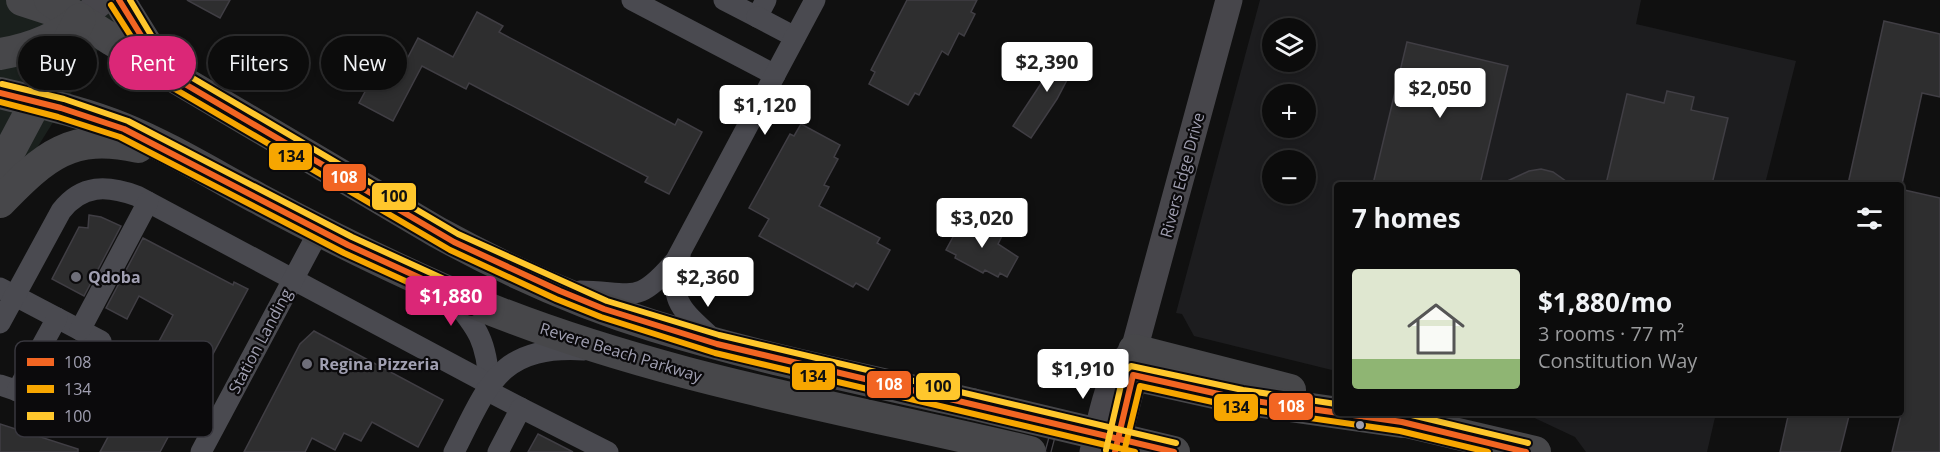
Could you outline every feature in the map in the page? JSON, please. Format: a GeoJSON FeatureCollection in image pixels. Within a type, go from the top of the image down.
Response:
{"type":"FeatureCollection","features":[{"type":"Feature","properties":{"kind":"highway"},"geometry":{"type":"LineString","coordinates":[[22,0],[83,10]]}},
{"type":"Feature","properties":{"kind":"highway"},"geometry":{"type":"LineString","coordinates":[[50,0],[83,10],[118,36]]}},
{"type":"Feature","properties":{"kind":"highway"},"geometry":{"type":"LineString","coordinates":[[119,0],[141,36]]}},
{"type":"Feature","properties":{"kind":"highway"},"geometry":{"type":"LineString","coordinates":[[0,54],[22,49],[65,32],[83,10]]}},
{"type":"Feature","properties":{"kind":"highway"},"geometry":{"type":"LineString","coordinates":[[0,169],[83,10]]}},
{"type":"Feature","properties":{"kind":"highway"},"geometry":{"type":"LineString","coordinates":[[195,90],[437,232],[484,257],[560,291],[646,323],[717,344],[1174,452]]}},
{"type":"Feature","properties":{"kind":"highway","name":"Revere Beach Parkway"},"geometry":{"type":"LineString","coordinates":[[0,93],[124,129],[320,231],[444,290],[543,329],[609,352],[714,381],[1030,452]]}},
{"type":"Feature","properties":{"kind":"highway"},"geometry":{"type":"LineString","coordinates":[[0,201],[45,161],[83,143],[105,142],[136,146],[169,155],[199,167]]}},
{"type":"Feature","properties":{"kind":"highway"},"geometry":{"type":"LineString","coordinates":[[1129,364],[1246,378],[1334,402]]}},
{"type":"Feature","properties":{"kind":"highway"},"geometry":{"type":"LineString","coordinates":[[1129,364],[1241,399],[1334,412]]}},
{"type":"Feature","properties":{"kind":"highway"},"geometry":{"type":"LineString","coordinates":[[1360,416],[1402,422]]}},
{"type":"Feature","properties":{"kind":"highway"},"geometry":{"type":"LineString","coordinates":[[1382,416],[1525,451]]}},
{"type":"Feature","properties":{"kind":"main road"},"geometry":{"type":"LineString","coordinates":[[83,10],[104,0]]}},
{"type":"Feature","properties":{"kind":"main road","name":"Rivers Edge Drive"},"geometry":{"type":"LineString","coordinates":[[1115,452],[1129,364],[1229,0]]}},
{"type":"Feature","properties":{"kind":"main road","name":"Rivers Edge Drive"},"geometry":{"type":"LineString","coordinates":[[1093,452],[1107,396],[1129,364]]}},
{"type":"Feature","properties":{"kind":"street"},"geometry":{"type":"LineString","coordinates":[[632,0],[775,75]]}},
{"type":"Feature","properties":{"kind":"street"},"geometry":{"type":"LineString","coordinates":[[724,0],[762,9],[795,37]]}},
{"type":"Feature","properties":{"kind":"street"},"geometry":{"type":"LineString","coordinates":[[560,291],[632,294],[646,290],[669,278],[815,0]]}},
{"type":"Feature","properties":{"kind":"street"},"geometry":{"type":"LineString","coordinates":[[0,323],[7,292],[61,211],[70,200],[95,189],[107,188],[148,202],[488,387],[594,449]]}},
{"type":"Feature","properties":{"kind":"street"},"geometry":{"type":"LineString","coordinates":[[80,330],[148,202]]}},
{"type":"Feature","properties":{"kind":"street","name":"Station Landing"},"geometry":{"type":"LineString","coordinates":[[213,430],[320,231]]}},
{"type":"Feature","properties":{"kind":"street"},"geometry":{"type":"LineString","coordinates":[[669,278],[685,313],[717,344]]}},
{"type":"Feature","properties":{"kind":"street"},"geometry":{"type":"LineString","coordinates":[[444,290],[475,327],[487,356],[488,387]]}},
{"type":"Feature","properties":{"kind":"street"},"geometry":{"type":"LineString","coordinates":[[7,292],[101,341]]}},
{"type":"Feature","properties":{"kind":"street"},"geometry":{"type":"LineString","coordinates":[[41,341],[57,318]]}},
{"type":"Feature","properties":{"kind":"street"},"geometry":{"type":"LineString","coordinates":[[454,452],[488,387],[508,365],[538,353],[566,349],[609,352]]}},
{"type":"Feature","properties":{"kind":"street"},"geometry":{"type":"LineString","coordinates":[[498,452],[521,408]]}},
{"type":"Feature","properties":{"kind":"street","name":"Station Landing"},"geometry":{"type":"LineString","coordinates":[[201,452],[209,437]]}},
{"type":"Feature","properties":{"kind":"shaded area"},"geometry":{"type":"Polygon","coordinates":[[[0,0],[129,0],[97,51],[97,36],[18,36],[18,90],[73,90],[32,156],[0,216],[0,0]]]}},
{"type":"Feature","properties":{"kind":"shaded area"},"geometry":{"type":"Polygon","coordinates":[[[1260,0],[1641,0],[1636,24],[1796,61],[1766,182],[1334,182],[1334,371],[1194,336],[1182,314],[1176,313],[1260,0]]]}},
{"type":"Feature","properties":{"kind":"shaded area"},"geometry":{"type":"Polygon","coordinates":[[[1530,416],[1715,416],[1707,452],[1586,452],[1575,437],[1530,416]]]}},
{"type":"Feature","properties":{"kind":"building"},"geometry":{"type":"Polygon","coordinates":[[[187,0],[230,0],[220,18],[187,0]]]}},
{"type":"Feature","properties":{"kind":"building"},"geometry":{"type":"Polygon","coordinates":[[[907,0],[977,0],[971,12],[975,14],[964,36],[959,33],[948,55],[942,51],[919,95],[915,93],[908,105],[869,84],[875,72],[871,70],[907,0]]]}},
{"type":"Feature","properties":{"kind":"building"},"geometry":{"type":"Polygon","coordinates":[[[477,12],[503,26],[499,32],[675,125],[678,119],[702,132],[669,194],[645,182],[648,177],[469,83],[466,89],[422,66],[393,121],[359,103],[366,90],[407,90],[407,59],[418,38],[453,57],[477,12]]]}},
{"type":"Feature","properties":{"kind":"building"},"geometry":{"type":"Polygon","coordinates":[[[1884,21],[1940,34],[1940,97],[1922,93],[1902,182],[1848,182],[1884,21]]]}},
{"type":"Feature","properties":{"kind":"building"},"geometry":{"type":"Polygon","coordinates":[[[1407,42],[1508,66],[1480,182],[1373,182],[1407,42]]]}},
{"type":"Feature","properties":{"kind":"building"},"geometry":{"type":"Polygon","coordinates":[[[1061,47],[1079,57],[1057,99],[1031,138],[1013,126],[1042,82],[1061,47]]]}},
{"type":"Feature","properties":{"kind":"building"},"geometry":{"type":"Polygon","coordinates":[[[1667,91],[1694,97],[1691,110],[1728,118],[1712,182],[1606,182],[1627,94],[1664,103],[1667,91]]]}},
{"type":"Feature","properties":{"kind":"building"},"geometry":{"type":"Polygon","coordinates":[[[801,124],[840,145],[834,157],[838,159],[824,185],[829,187],[819,206],[880,238],[877,243],[890,250],[868,290],[856,283],[853,287],[759,236],[769,219],[749,208],[790,134],[794,136],[801,124]]]}},
{"type":"Feature","properties":{"kind":"building"},"geometry":{"type":"Polygon","coordinates":[[[1541,169],[1553,172],[1567,182],[1505,182],[1529,171],[1541,169]]]}},
{"type":"Feature","properties":{"kind":"building"},"geometry":{"type":"Polygon","coordinates":[[[1904,190],[1940,198],[1940,452],[1892,452],[1901,416],[1904,416],[1904,190]]]}},
{"type":"Feature","properties":{"kind":"building"},"geometry":{"type":"Polygon","coordinates":[[[89,215],[101,217],[121,226],[84,296],[52,279],[79,227],[88,228],[89,215]]]}},
{"type":"Feature","properties":{"kind":"building"},"geometry":{"type":"Polygon","coordinates":[[[975,219],[1003,234],[998,244],[1018,257],[1007,277],[1000,273],[998,277],[985,270],[983,273],[955,258],[956,255],[946,250],[960,224],[970,230],[975,219]]]}},
{"type":"Feature","properties":{"kind":"building"},"geometry":{"type":"Polygon","coordinates":[[[143,238],[233,285],[234,282],[248,289],[213,354],[213,341],[159,341],[173,315],[139,296],[127,319],[106,308],[143,238]]]}},
{"type":"Feature","properties":{"kind":"building"},"geometry":{"type":"Polygon","coordinates":[[[314,331],[443,400],[418,447],[372,422],[361,441],[344,433],[335,450],[312,438],[305,452],[244,452],[300,344],[314,331]]]}},
{"type":"Feature","properties":{"kind":"building"},"geometry":{"type":"Polygon","coordinates":[[[1788,416],[1849,416],[1840,452],[1780,452],[1788,416]]]}},
{"type":"Feature","properties":{"kind":"building"},"geometry":{"type":"Polygon","coordinates":[[[0,424],[15,429],[15,437],[41,437],[78,449],[78,452],[0,452],[0,424]]]}},
{"type":"Feature","properties":{"kind":"building"},"geometry":{"type":"Polygon","coordinates":[[[538,434],[573,452],[528,452],[538,434]]]}},
{"type":"Feature","properties":{"kind":"building"},"geometry":{"type":"Polygon","coordinates":[[[108,437],[168,437],[160,452],[100,452],[108,437]]]}},
{"type":"Feature","properties":{"kind":"railway"},"geometry":{"type":"LineString","coordinates":[[1048,452],[1052,437]]}},
{"type":"Feature","properties":{"kind":"transit line","name":"108"},"geometry":{"type":"LineString","coordinates":[[119,0],[150,50],[173,77],[454,242],[560,291],[604,309],[717,344],[1174,452]]}},
{"type":"Feature","properties":{"kind":"transit line","name":"100"},"geometry":{"type":"LineString","coordinates":[[130,0],[157,45],[179,70],[458,234],[607,301],[719,335],[1176,443]]}},
{"type":"Feature","properties":{"kind":"transit line","name":"134"},"geometry":{"type":"LineString","coordinates":[[111,5],[143,55],[168,85],[450,250],[556,299],[601,317],[715,353],[1135,452]]}},
{"type":"Feature","properties":{"kind":"transit line","name":"100"},"geometry":{"type":"LineString","coordinates":[[2,84],[64,99],[128,121],[352,237],[479,295]]}},
{"type":"Feature","properties":{"kind":"transit line","name":"108"},"geometry":{"type":"LineString","coordinates":[[0,93],[61,108],[124,129],[348,245],[475,303]]}},
{"type":"Feature","properties":{"kind":"transit line","name":"134"},"geometry":{"type":"LineString","coordinates":[[0,102],[58,117],[120,137],[344,253],[471,311]]}},
{"type":"Feature","properties":{"kind":"transit line","name":"100"},"geometry":{"type":"LineString","coordinates":[[1106,450],[1124,372],[1131,366],[1243,390],[1334,404]]}},
{"type":"Feature","properties":{"kind":"transit line","name":"108"},"geometry":{"type":"LineString","coordinates":[[1115,452],[1133,375],[1241,399],[1334,412]]}},
{"type":"Feature","properties":{"kind":"transit line","name":"134"},"geometry":{"type":"LineString","coordinates":[[1124,452],[1140,386],[1240,408],[1400,431],[1488,452]]}},
{"type":"Feature","properties":{"kind":"transit line","name":"108"},"geometry":{"type":"LineString","coordinates":[[1360,416],[1402,422],[1526,452]]}},
{"type":"Feature","properties":{"kind":"transit line","name":"100"},"geometry":{"type":"LineString","coordinates":[[1416,416],[1528,443]]}},
{"type":"Feature","properties":{"kind":"place","name":"Qdoba"},"geometry":{"type":"Point","coordinates":[76,277]}},
{"type":"Feature","properties":{"kind":"place","name":"Regina Pizzeria"},"geometry":{"type":"Point","coordinates":[307,364]}}]}
